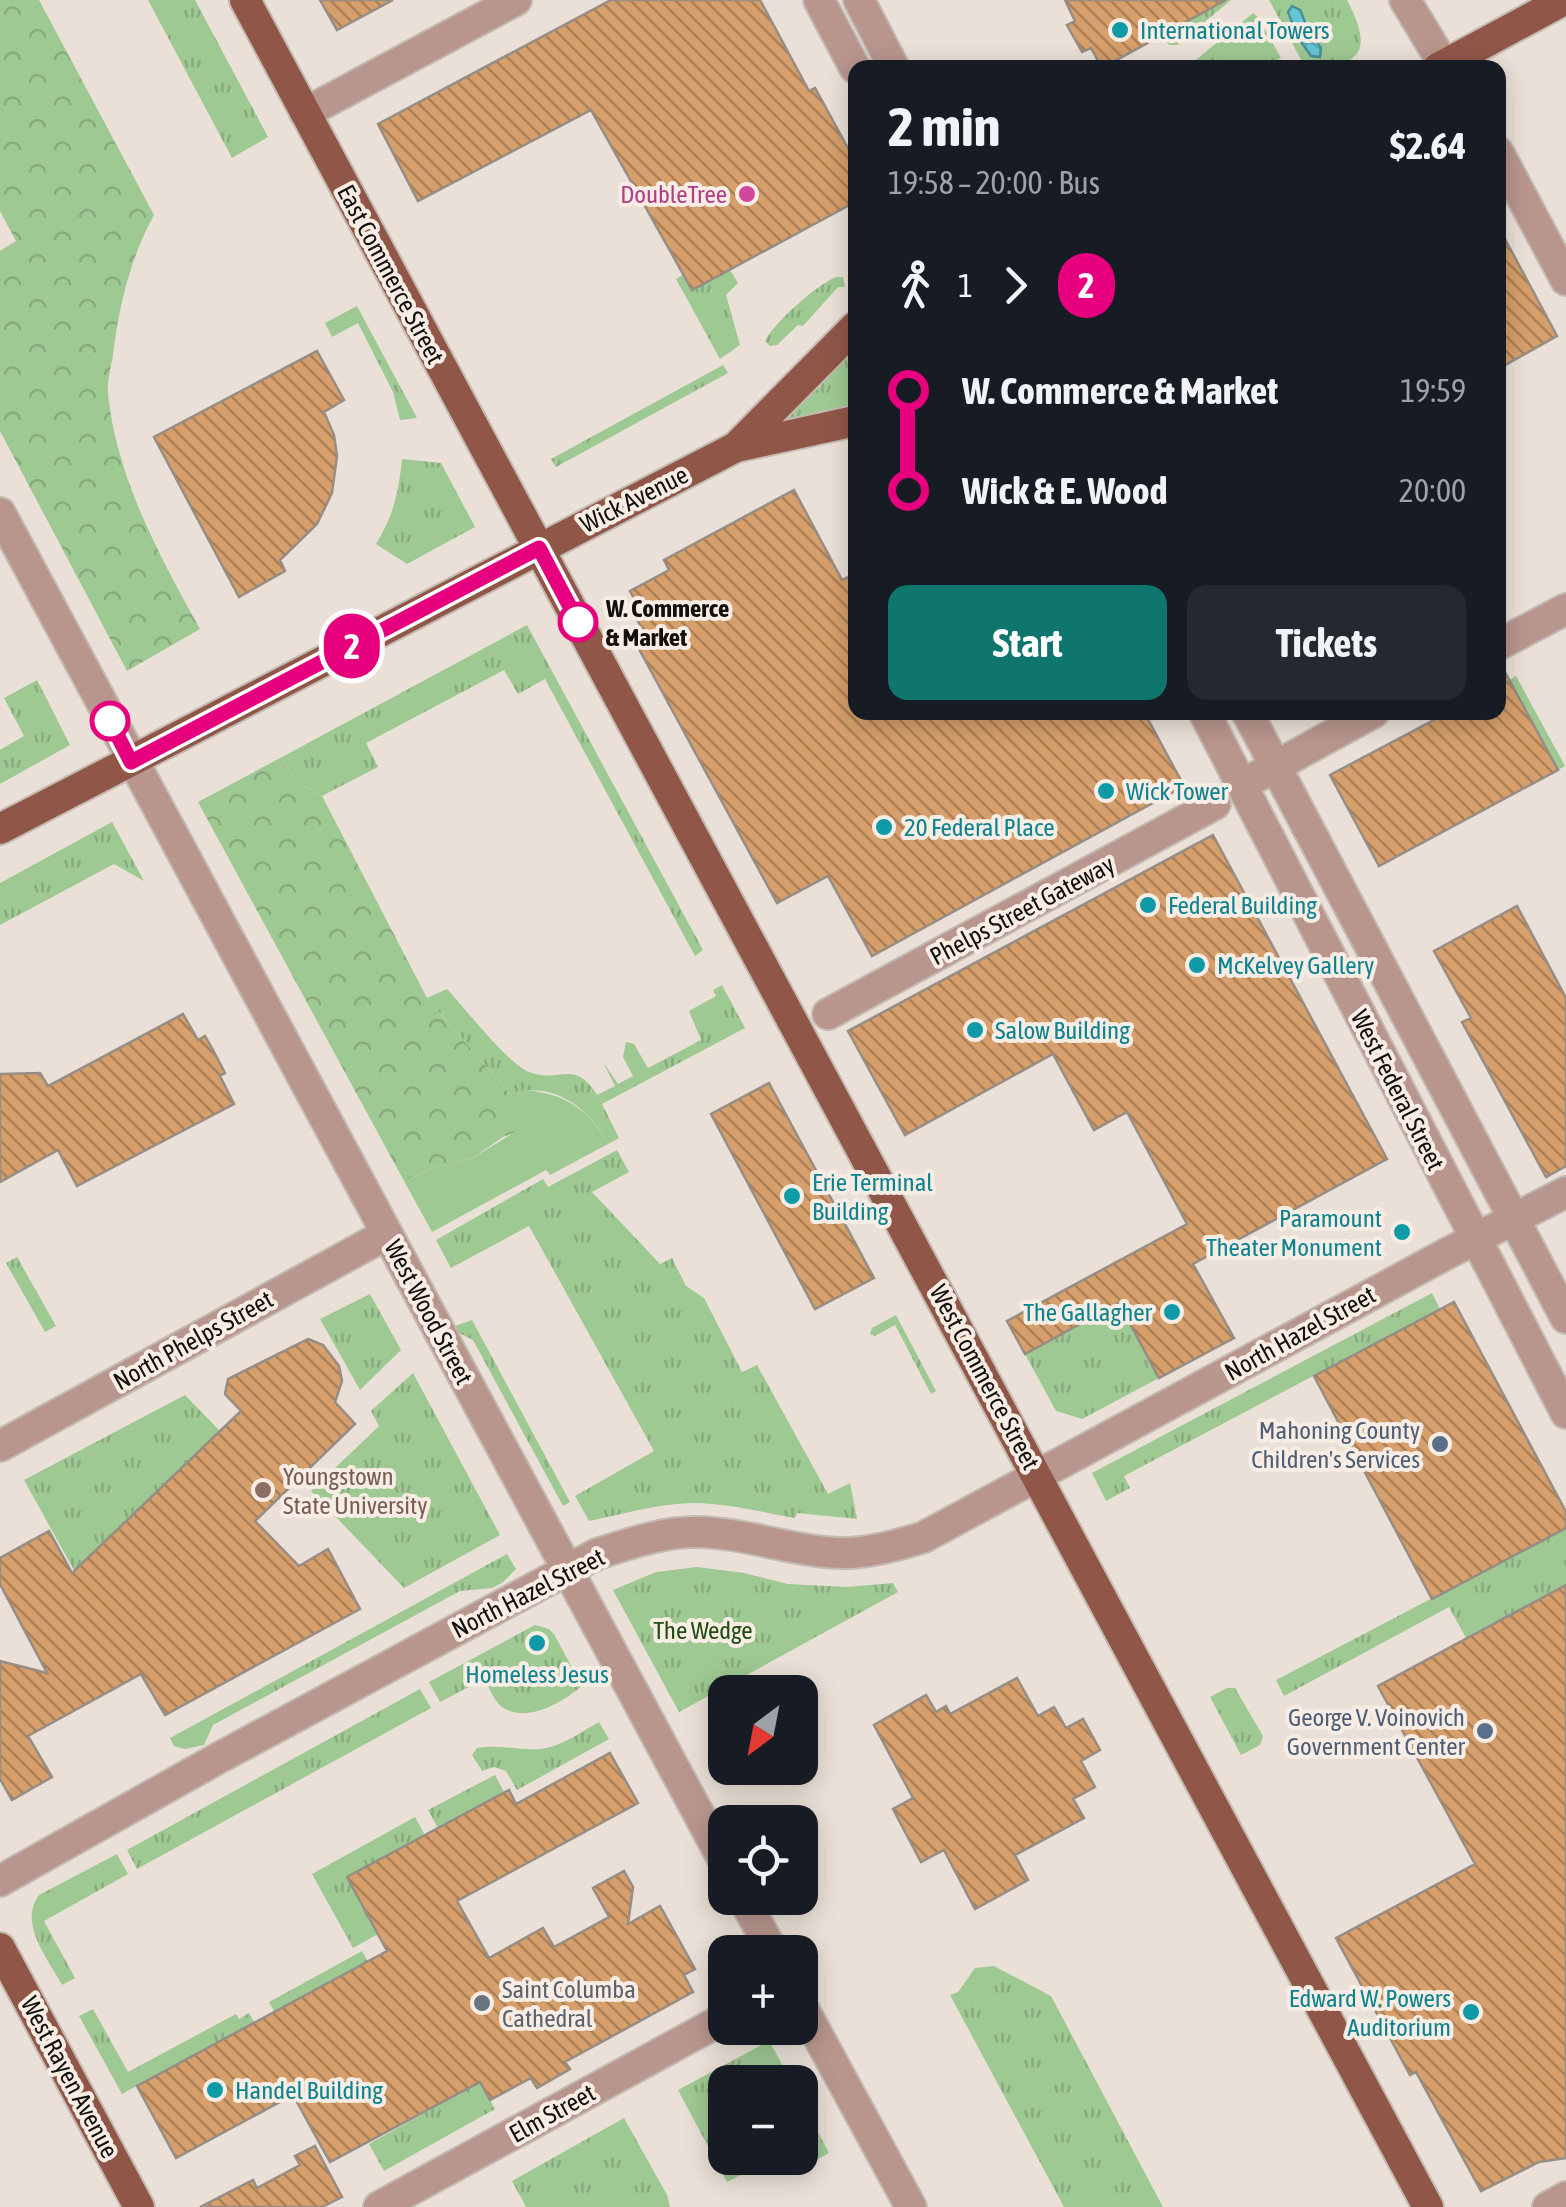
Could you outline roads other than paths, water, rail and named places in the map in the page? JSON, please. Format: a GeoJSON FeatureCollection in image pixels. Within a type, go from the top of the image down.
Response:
{"type":"FeatureCollection","features":[{"type":"Feature","properties":{"kind":"main road","name":"East Commerce Street"},"geometry":{"type":"LineString","coordinates":[[245,0],[539,548]]}},
{"type":"Feature","properties":{"kind":"main road"},"geometry":{"type":"LineString","coordinates":[[1453,60],[1564,0]]}},
{"type":"Feature","properties":{"kind":"main road"},"geometry":{"type":"LineString","coordinates":[[736,447],[848,334]]}},
{"type":"Feature","properties":{"kind":"main road"},"geometry":{"type":"LineString","coordinates":[[736,447],[848,423]]}},
{"type":"Feature","properties":{"kind":"main road","name":"Wick Avenue"},"geometry":{"type":"LineString","coordinates":[[0,829],[736,447]]}},
{"type":"Feature","properties":{"kind":"main road","name":"West Commerce Street"},"geometry":{"type":"LineString","coordinates":[[539,548],[1428,2207]]}},
{"type":"Feature","properties":{"kind":"main road","name":"West Rayen Avenue"},"geometry":{"type":"LineString","coordinates":[[0,1948],[139,2207]]}},
{"type":"Feature","properties":{"kind":"street"},"geometry":{"type":"LineString","coordinates":[[305,113],[516,0]]}},
{"type":"Feature","properties":{"kind":"street"},"geometry":{"type":"LineString","coordinates":[[820,0],[852,60]]}},
{"type":"Feature","properties":{"kind":"street"},"geometry":{"type":"LineString","coordinates":[[858,0],[890,60]]}},
{"type":"Feature","properties":{"kind":"street"},"geometry":{"type":"LineString","coordinates":[[1404,0],[1439,60]]}},
{"type":"Feature","properties":{"kind":"street"},"geometry":{"type":"LineString","coordinates":[[1506,167],[1566,280]]}},
{"type":"Feature","properties":{"kind":"street","name":"West Wood Street"},"geometry":{"type":"LineString","coordinates":[[0,513],[708,1832]]}},
{"type":"Feature","properties":{"kind":"street"},"geometry":{"type":"LineString","coordinates":[[1506,641],[1566,608]]}},
{"type":"Feature","properties":{"kind":"street","name":"West Federal Street"},"geometry":{"type":"LineString","coordinates":[[1208,720],[1566,1412]]}},
{"type":"Feature","properties":{"kind":"street","name":"West Federal Street"},"geometry":{"type":"LineString","coordinates":[[1251,720],[1566,1318]]}},
{"type":"Feature","properties":{"kind":"street"},"geometry":{"type":"LineString","coordinates":[[1243,785],[1359,720]]}},
{"type":"Feature","properties":{"kind":"street","name":"Phelps Street Gateway"},"geometry":{"type":"LineString","coordinates":[[828,1014],[1215,804]]}},
{"type":"Feature","properties":{"kind":"street","name":"North Hazel Street"},"geometry":{"type":"LineString","coordinates":[[0,1881],[215,1760],[598,1554],[691,1532],[727,1533],[829,1552],[879,1550],[940,1531],[1566,1192]]}},
{"type":"Feature","properties":{"kind":"street","name":"North Phelps Street"},"geometry":{"type":"LineString","coordinates":[[0,1446],[386,1234]]}},
{"type":"Feature","properties":{"kind":"street","name":"Elm Street"},"geometry":{"type":"LineString","coordinates":[[379,2207],[708,2027]]}},
{"type":"Feature","properties":{"kind":"street"},"geometry":{"type":"LineString","coordinates":[[818,2036],[912,2207]]}},
{"type":"Feature","properties":{"kind":"street"},"geometry":{"type":"LineString","coordinates":[[1548,2207],[1566,2197]]}},
{"type":"Feature","properties":{"kind":"water"},"geometry":{"type":"Polygon","coordinates":[[[1292,6],[1300,10],[1321,48],[1320,57],[1311,56],[1297,36],[1288,12],[1292,6]]]}},
{"type":"Feature","properties":{"kind":"place","name":"International Towers"},"geometry":{"type":"Point","coordinates":[1120,30]}},
{"type":"Feature","properties":{"kind":"place","name":"DoubleTree"},"geometry":{"type":"Point","coordinates":[747,194]}},
{"type":"Feature","properties":{"kind":"place","name":"W. Commerce & Market"},"geometry":{"type":"Point","coordinates":[578,622]}},
{"type":"Feature","properties":{"kind":"place","name":"Wick Tower"},"geometry":{"type":"Point","coordinates":[1106,791]}},
{"type":"Feature","properties":{"kind":"place","name":"20 Federal Place"},"geometry":{"type":"Point","coordinates":[884,827]}},
{"type":"Feature","properties":{"kind":"place","name":"Federal Building"},"geometry":{"type":"Point","coordinates":[1148,905]}},
{"type":"Feature","properties":{"kind":"place","name":"McKelvey Gallery"},"geometry":{"type":"Point","coordinates":[1197,965]}},
{"type":"Feature","properties":{"kind":"place","name":"Salow Building"},"geometry":{"type":"Point","coordinates":[975,1030]}},
{"type":"Feature","properties":{"kind":"place","name":"Erie Terminal Building"},"geometry":{"type":"Point","coordinates":[792,1196]}},
{"type":"Feature","properties":{"kind":"place","name":"Paramount Theater Monument"},"geometry":{"type":"Point","coordinates":[1402,1232]}},
{"type":"Feature","properties":{"kind":"place","name":"The Gallagher"},"geometry":{"type":"Point","coordinates":[1172,1312]}},
{"type":"Feature","properties":{"kind":"place","name":"Mahoning County Children's Services"},"geometry":{"type":"Point","coordinates":[1440,1444]}},
{"type":"Feature","properties":{"kind":"place","name":"Youngstown State University"},"geometry":{"type":"Point","coordinates":[263,1490]}},
{"type":"Feature","properties":{"kind":"place","name":"Homeless Jesus"},"geometry":{"type":"Point","coordinates":[537,1643]}},
{"type":"Feature","properties":{"kind":"place","name":"George V. Voinovich Government Center"},"geometry":{"type":"Point","coordinates":[1485,1731]}},
{"type":"Feature","properties":{"kind":"place","name":"Saint Columba Cathedral"},"geometry":{"type":"Point","coordinates":[482,2003]}},
{"type":"Feature","properties":{"kind":"place","name":"Edward W. Powers Auditorium"},"geometry":{"type":"Point","coordinates":[1471,2012]}},
{"type":"Feature","properties":{"kind":"place","name":"Handel Building"},"geometry":{"type":"Point","coordinates":[215,2090]}},
{"type":"Feature","properties":{"kind":"park label","name":"The Wedge"},"geometry":{"type":"Point","coordinates":[703,1630]}}]}
